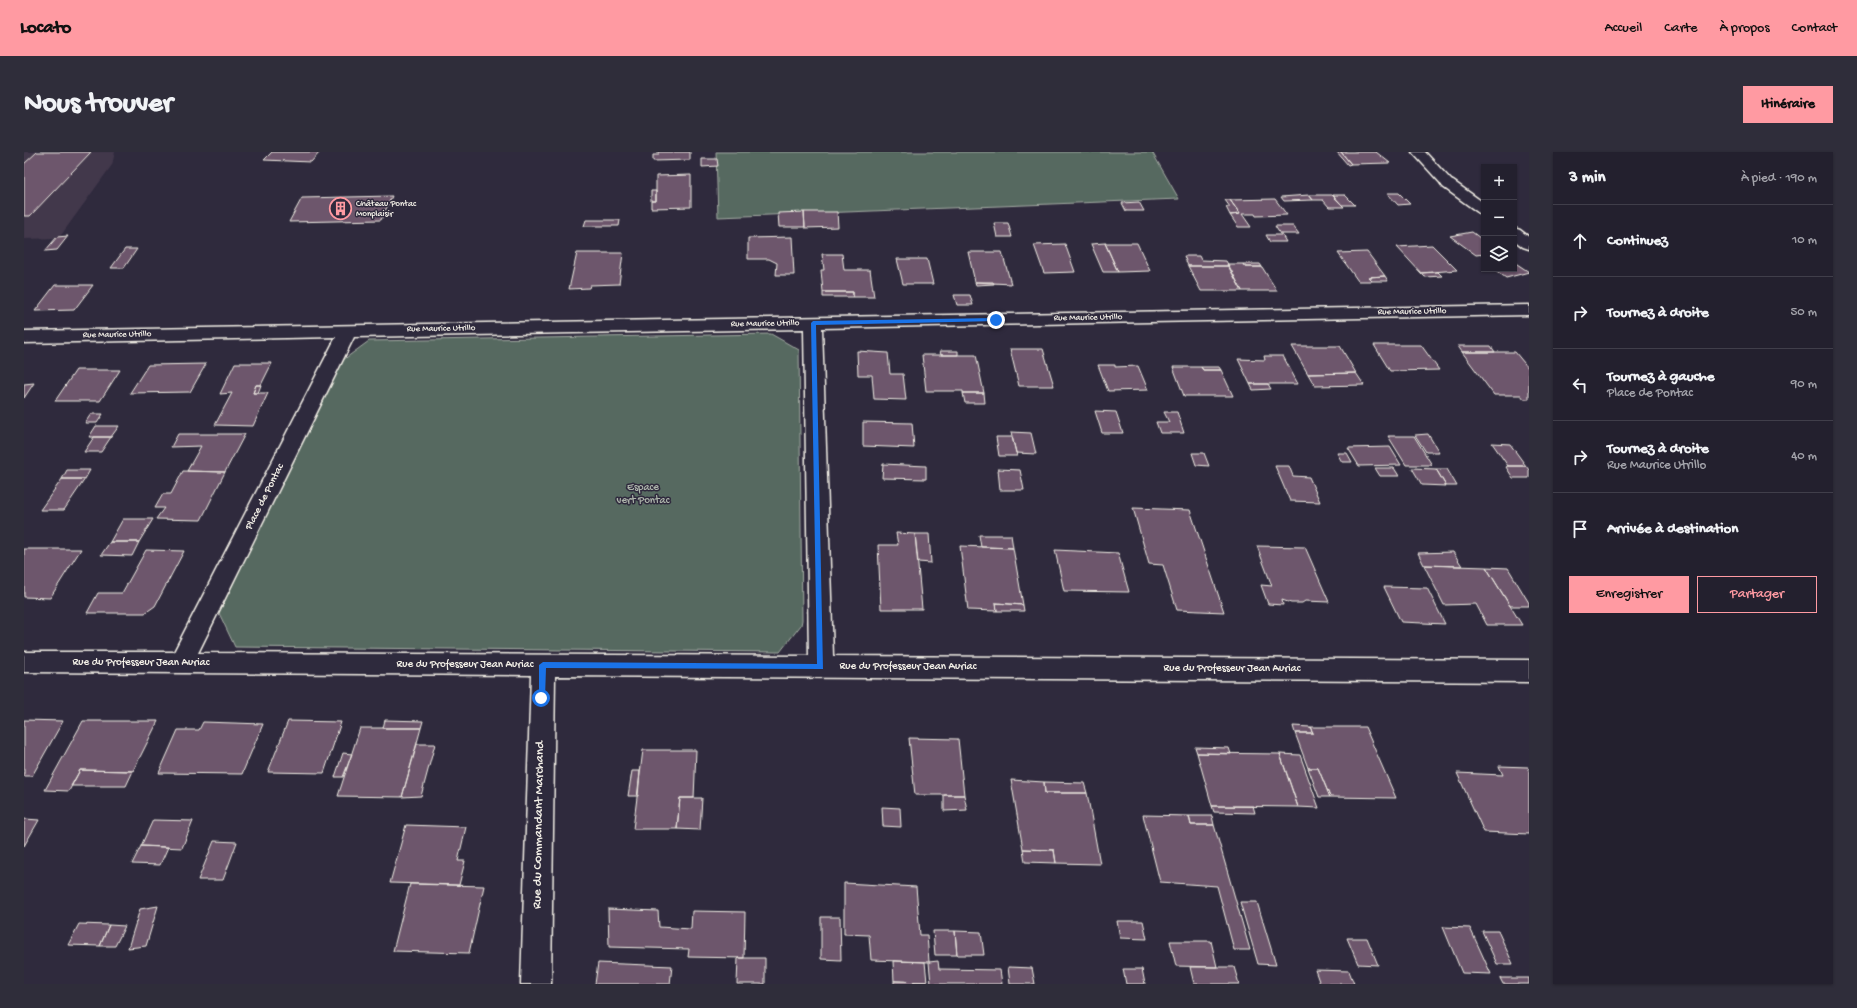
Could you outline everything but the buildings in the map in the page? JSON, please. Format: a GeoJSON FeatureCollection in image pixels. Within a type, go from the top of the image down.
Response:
{"type":"FeatureCollection","features":[{"type":"Feature","properties":{"kind":"street"},"geometry":{"type":"LineString","coordinates":[[1448,184],[1481,208]]}},
{"type":"Feature","properties":{"kind":"street"},"geometry":{"type":"LineString","coordinates":[[1517,235],[1529,244]]}},
{"type":"Feature","properties":{"kind":"street","name":"Rue Maurice Utrillo"},"geometry":{"type":"LineString","coordinates":[[24,337],[1529,310]]}},
{"type":"Feature","properties":{"kind":"street"},"geometry":{"type":"LineString","coordinates":[[813,323],[821,667]]}},
{"type":"Feature","properties":{"kind":"street","name":"Place de Pontac"},"geometry":{"type":"LineString","coordinates":[[181,663],[348,331]]}},
{"type":"Feature","properties":{"kind":"street","name":"Rue du Professeur Jean Auriac"},"geometry":{"type":"LineString","coordinates":[[24,662],[1529,671]]}},
{"type":"Feature","properties":{"kind":"street","name":"Rue du Commandant Marchand"},"geometry":{"type":"LineString","coordinates":[[536,984],[543,665]]}},
{"type":"Feature","properties":{"kind":"lane"},"geometry":{"type":"LineString","coordinates":[[1418,152],[1448,184]]}},
{"type":"Feature","properties":{"kind":"shaded area"},"geometry":{"type":"Polygon","coordinates":[[[24,152],[115,152],[112,165],[59,238],[24,239],[24,152]]]}},
{"type":"Feature","properties":{"kind":"green space"},"geometry":{"type":"Polygon","coordinates":[[[716,152],[1152,152],[1179,199],[718,217],[716,152]]]}},
{"type":"Feature","properties":{"kind":"green space","name":"Espace vert Pontac"},"geometry":{"type":"Polygon","coordinates":[[[771,334],[799,350],[802,620],[801,625],[780,652],[235,647],[219,613],[339,363],[369,341],[771,334]]]}},
{"type":"Feature","properties":{"kind":"place","name":"Château Pontac Monplaisir"},"geometry":{"type":"Point","coordinates":[341,209]}},
{"type":"Feature","properties":{"kind":"route"},"geometry":{"type":"LineString","coordinates":[[541,698],[543,665],[821,667],[813,323],[996,320]]}}]}
